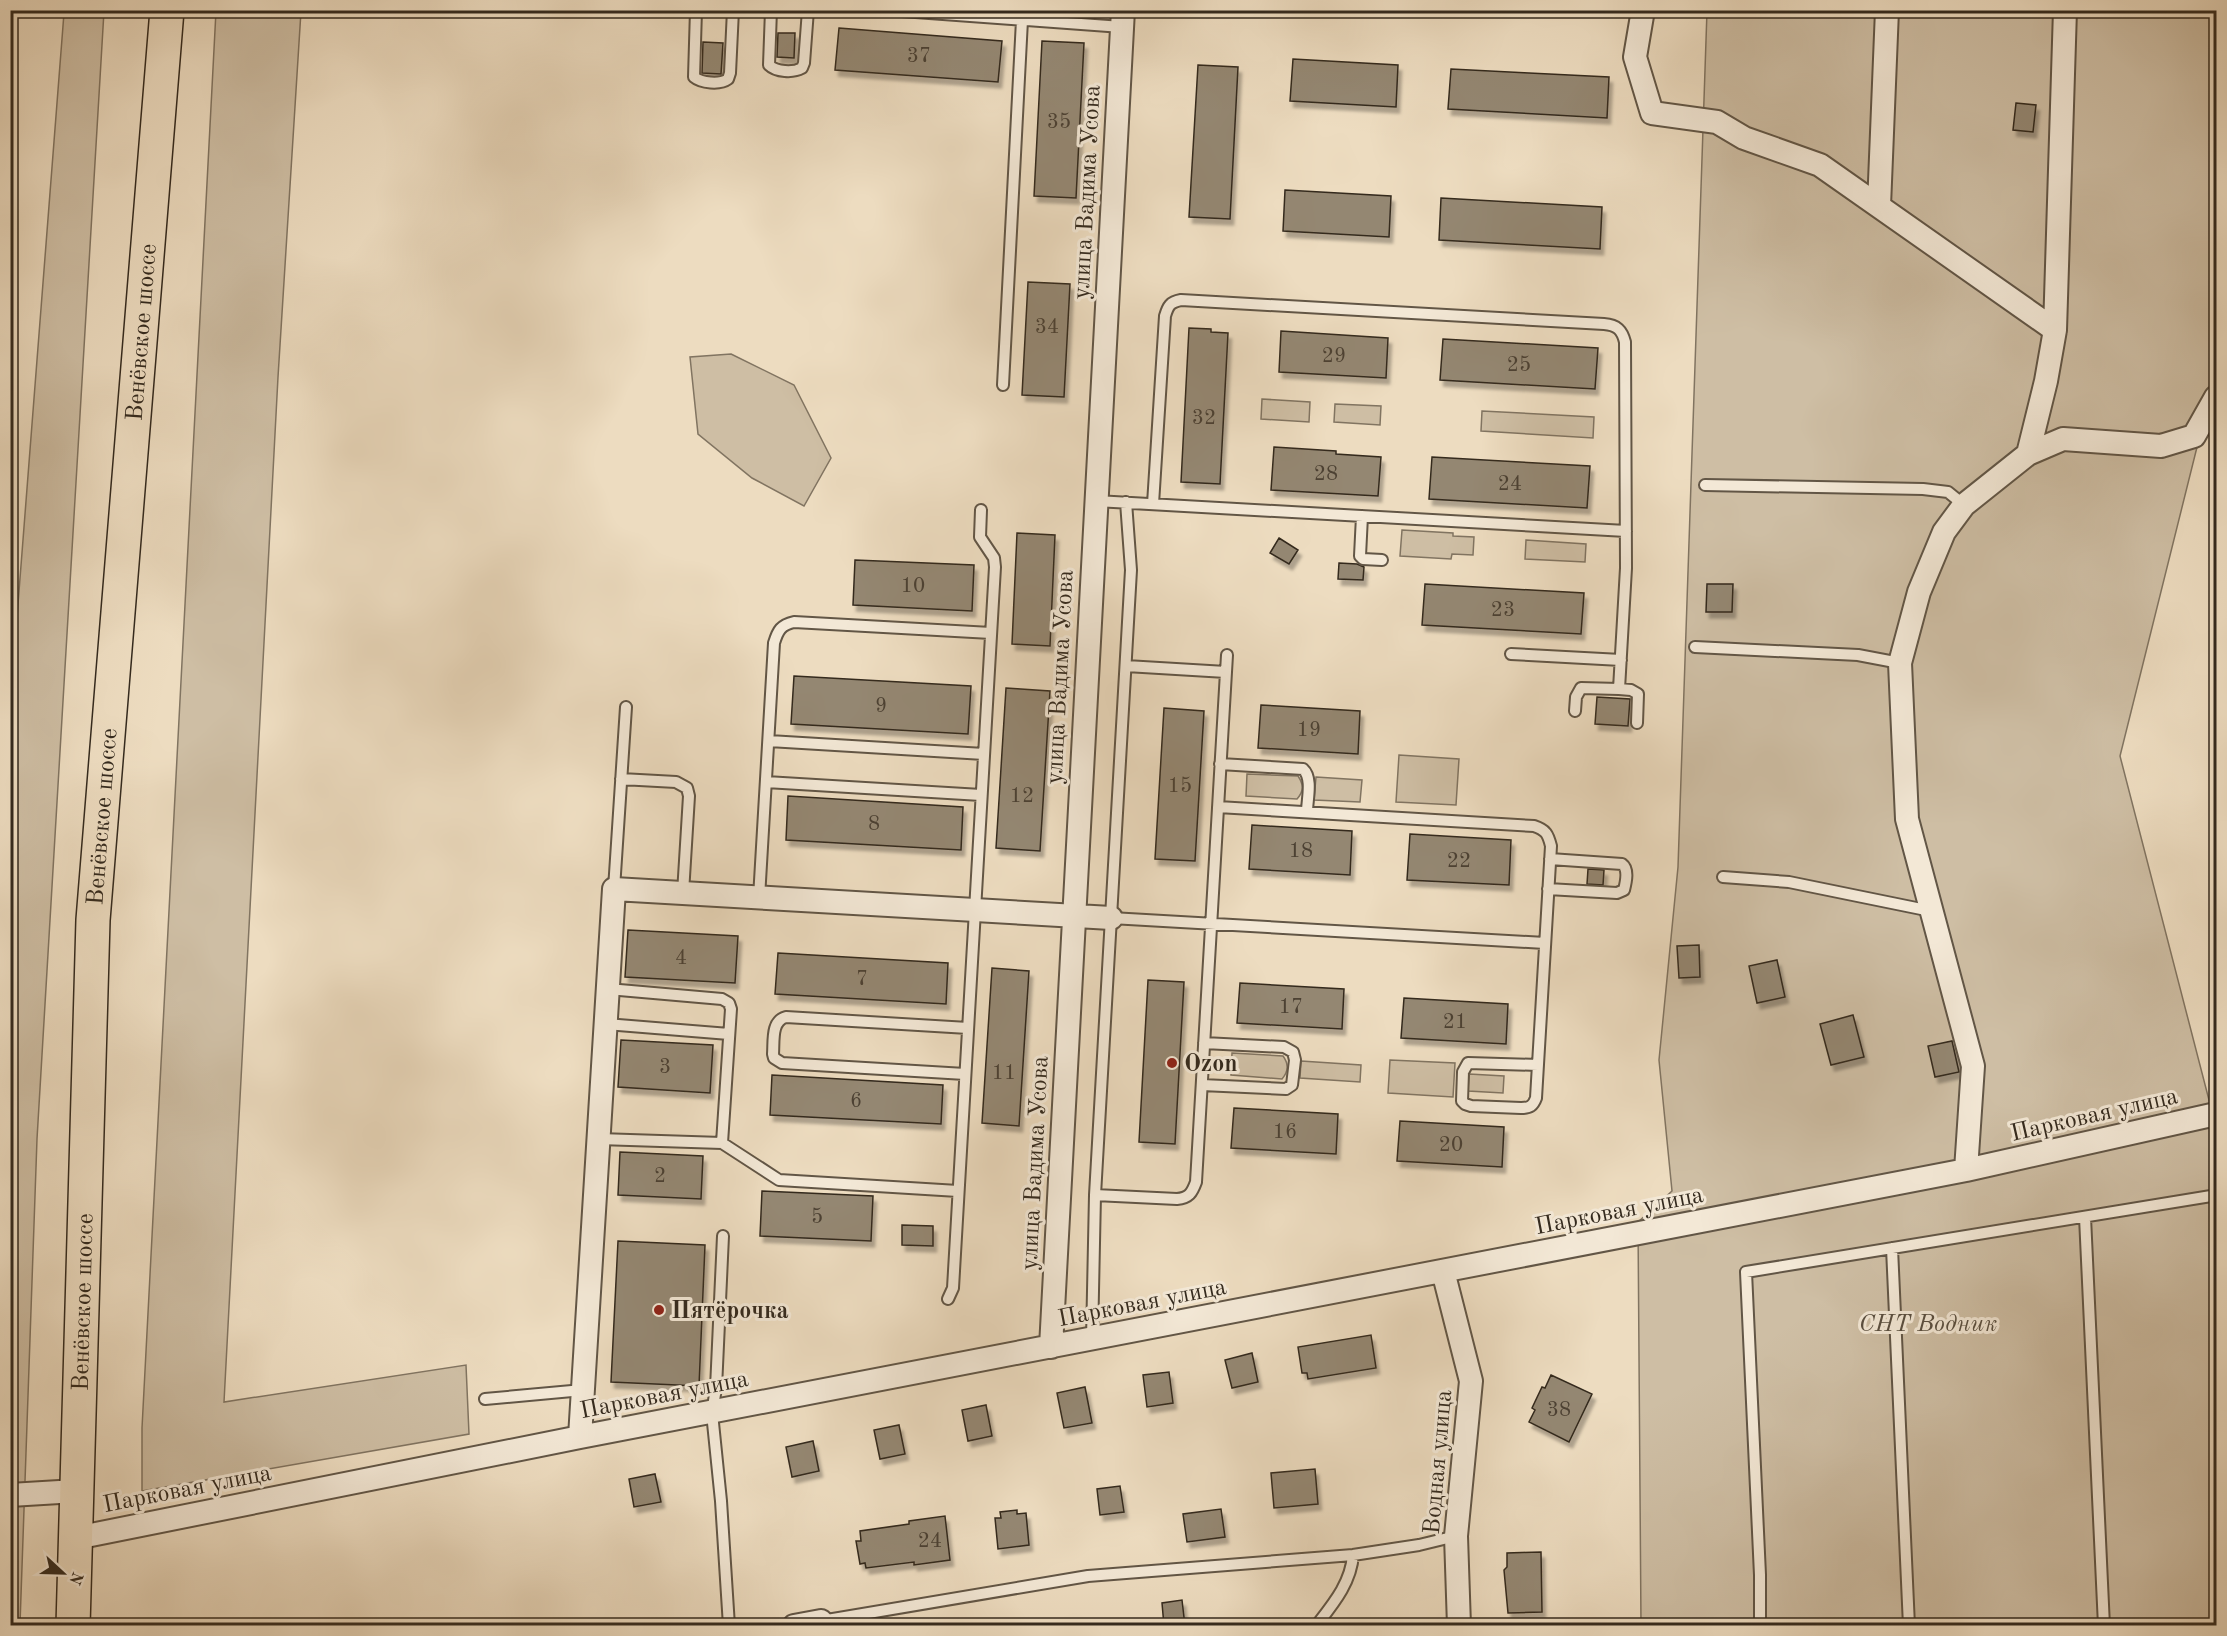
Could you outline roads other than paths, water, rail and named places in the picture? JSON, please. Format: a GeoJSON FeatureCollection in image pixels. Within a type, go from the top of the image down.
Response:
{"type":"FeatureCollection","features":[{"type":"Feature","properties":{"kind":"main road","name":"Венёвское шоссе"},"geometry":{"type":"LineString","coordinates":[[73,1626],[93,920],[167,10]]}},
{"type":"Feature","properties":{"kind":"street"},"geometry":{"type":"LineString","coordinates":[[1643,10],[1635,57],[1652,113],[1717,122],[1744,138],[1820,165],[2055,330]]}},
{"type":"Feature","properties":{"kind":"street"},"geometry":{"type":"LineString","coordinates":[[1879,206],[1887,10]]}},
{"type":"Feature","properties":{"kind":"street"},"geometry":{"type":"LineString","coordinates":[[2028,454],[2046,381],[2055,330],[2065,10]]}},
{"type":"Feature","properties":{"kind":"street","name":"улица Вадима Усова"},"geometry":{"type":"LineString","coordinates":[[1052,1347],[1073,916],[1123,19]]}},
{"type":"Feature","properties":{"kind":"street"},"geometry":{"type":"LineString","coordinates":[[1966,1170],[1973,1066],[1906,819],[1900,663],[1923,582],[1944,532],[1964,505],[2028,454],[2063,440],[2161,446],[2194,436],[2217,397]]}},
{"type":"Feature","properties":{"kind":"street"},"geometry":{"type":"LineString","coordinates":[[580,1437],[614,889],[1111,918]]}},
{"type":"Feature","properties":{"kind":"street","name":"Парковая улица"},"geometry":{"type":"LineString","coordinates":[[76,1538],[580,1437],[1966,1170],[2217,1114]]}},
{"type":"Feature","properties":{"kind":"street","name":"Водная улица"},"geometry":{"type":"LineString","coordinates":[[1443,1271],[1471,1381],[1456,1536],[1459,1626]]}},
{"type":"Feature","properties":{"kind":"street"},"geometry":{"type":"LineString","coordinates":[[10,1496],[76,1491]]}},
{"type":"Feature","properties":{"kind":"street"},"geometry":{"type":"LineString","coordinates":[[794,1626],[822,1623]]}},
{"type":"Feature","properties":{"kind":"lane"},"geometry":{"type":"LineString","coordinates":[[696,10],[694,77],[701,81],[720,82],[725,82],[730,73],[733,10]]}},
{"type":"Feature","properties":{"kind":"lane"},"geometry":{"type":"LineString","coordinates":[[771,10],[769,65],[776,69],[795,71],[802,68],[804,63],[808,10]]}},
{"type":"Feature","properties":{"kind":"lane"},"geometry":{"type":"LineString","coordinates":[[888,10],[1022,20],[1123,19]]}},
{"type":"Feature","properties":{"kind":"lane"},"geometry":{"type":"LineString","coordinates":[[1003,385],[1022,20]]}},
{"type":"Feature","properties":{"kind":"lane"},"geometry":{"type":"LineString","coordinates":[[1154,504],[1164,316],[1167,307],[1173,302],[1181,300],[1617,327],[1623,333],[1625,342],[1626,568],[1619,689]]}},
{"type":"Feature","properties":{"kind":"lane"},"geometry":{"type":"LineString","coordinates":[[1705,485],[1923,489],[1948,492],[1964,505]]}},
{"type":"Feature","properties":{"kind":"lane"},"geometry":{"type":"LineString","coordinates":[[1096,501],[1626,531]]}},
{"type":"Feature","properties":{"kind":"lane"},"geometry":{"type":"LineString","coordinates":[[1092,1339],[1095,1195],[1131,570],[1126,502]]}},
{"type":"Feature","properties":{"kind":"lane"},"geometry":{"type":"LineString","coordinates":[[948,1299],[953,1288],[995,567],[994,558],[980,537],[981,510]]}},
{"type":"Feature","properties":{"kind":"lane"},"geometry":{"type":"LineString","coordinates":[[1362,516],[1360,556],[1368,560],[1382,560]]}},
{"type":"Feature","properties":{"kind":"lane"},"geometry":{"type":"LineString","coordinates":[[759,898],[774,643],[778,630],[785,624],[794,622],[991,633]]}},
{"type":"Feature","properties":{"kind":"lane"},"geometry":{"type":"LineString","coordinates":[[1695,647],[1858,655],[1900,663]]}},
{"type":"Feature","properties":{"kind":"lane"},"geometry":{"type":"LineString","coordinates":[[1511,654],[1621,660]]}},
{"type":"Feature","properties":{"kind":"lane"},"geometry":{"type":"LineString","coordinates":[[1095,1195],[1186,1198],[1192,1192],[1196,1182],[1227,655]]}},
{"type":"Feature","properties":{"kind":"lane"},"geometry":{"type":"LineString","coordinates":[[1126,666],[1226,672]]}},
{"type":"Feature","properties":{"kind":"lane"},"geometry":{"type":"LineString","coordinates":[[1575,711],[1577,691],[1581,688],[1631,690],[1638,694],[1637,723]]}},
{"type":"Feature","properties":{"kind":"lane"},"geometry":{"type":"LineString","coordinates":[[614,889],[626,707]]}},
{"type":"Feature","properties":{"kind":"lane"},"geometry":{"type":"LineString","coordinates":[[769,741],[984,754]]}},
{"type":"Feature","properties":{"kind":"lane"},"geometry":{"type":"LineString","coordinates":[[1220,764],[1303,769],[1307,773],[1308,781],[1307,812]]}},
{"type":"Feature","properties":{"kind":"lane"},"geometry":{"type":"LineString","coordinates":[[621,779],[676,782],[687,788],[689,796],[683,893]]}},
{"type":"Feature","properties":{"kind":"lane"},"geometry":{"type":"LineString","coordinates":[[766,782],[981,795]]}},
{"type":"Feature","properties":{"kind":"lane"},"geometry":{"type":"LineString","coordinates":[[1218,807],[1542,828],[1548,834],[1550,859],[1548,889],[1538,1065],[1536,1098],[1533,1105],[1528,1108],[1472,1106],[1462,1101],[1463,1072],[1468,1062],[1538,1065]]}},
{"type":"Feature","properties":{"kind":"lane"},"geometry":{"type":"LineString","coordinates":[[1548,889],[1617,893],[1624,890],[1626,878],[1625,866],[1618,863],[1550,859]]}},
{"type":"Feature","properties":{"kind":"lane"},"geometry":{"type":"LineString","coordinates":[[1723,877],[1789,882],[1931,911]]}},
{"type":"Feature","properties":{"kind":"lane"},"geometry":{"type":"LineString","coordinates":[[1111,918],[1545,943]]}},
{"type":"Feature","properties":{"kind":"lane"},"geometry":{"type":"LineString","coordinates":[[608,989],[722,999],[729,1003],[731,1009],[722,1143]]}},
{"type":"Feature","properties":{"kind":"lane"},"geometry":{"type":"LineString","coordinates":[[965,1074],[782,1063],[774,1058],[774,1031],[781,1018],[786,1017],[968,1028]]}},
{"type":"Feature","properties":{"kind":"lane"},"geometry":{"type":"LineString","coordinates":[[606,1024],[729,1034]]}},
{"type":"Feature","properties":{"kind":"lane"},"geometry":{"type":"LineString","coordinates":[[1202,1085],[1286,1089],[1292,1085],[1295,1060],[1293,1052],[1284,1047],[1204,1043]]}},
{"type":"Feature","properties":{"kind":"lane"},"geometry":{"type":"LineString","coordinates":[[599,1138],[722,1143],[751,1164],[779,1180],[958,1191]]}},
{"type":"Feature","properties":{"kind":"lane"},"geometry":{"type":"LineString","coordinates":[[1760,1626],[1760,1575],[1746,1272],[2211,1196],[2217,1200]]}},
{"type":"Feature","properties":{"kind":"lane"},"geometry":{"type":"LineString","coordinates":[[2085,1217],[2104,1626]]}},
{"type":"Feature","properties":{"kind":"lane"},"geometry":{"type":"LineString","coordinates":[[723,1236],[716,1388],[712,1413],[721,1501],[729,1626]]}},
{"type":"Feature","properties":{"kind":"lane"},"geometry":{"type":"LineString","coordinates":[[1892,1248],[1909,1626]]}},
{"type":"Feature","properties":{"kind":"lane"},"geometry":{"type":"LineString","coordinates":[[485,1398],[583,1390]]}},
{"type":"Feature","properties":{"kind":"lane"},"geometry":{"type":"LineString","coordinates":[[822,1623],[1088,1576],[1353,1555],[1419,1545],[1456,1536]]}},
{"type":"Feature","properties":{"kind":"lane"},"geometry":{"type":"LineString","coordinates":[[1316,1626],[1339,1597],[1352,1567],[1353,1555]]}},
{"type":"Feature","properties":{"kind":"place","name":"Ozon"},"geometry":{"type":"Point","coordinates":[1172,1063]}},
{"type":"Feature","properties":{"kind":"place","name":"Пятёрочка"},"geometry":{"type":"Point","coordinates":[659,1310]}},
{"type":"Feature","properties":{"kind":"park label","name":"СНТ Водник"},"geometry":{"type":"Point","coordinates":[1928,1323]}}]}
